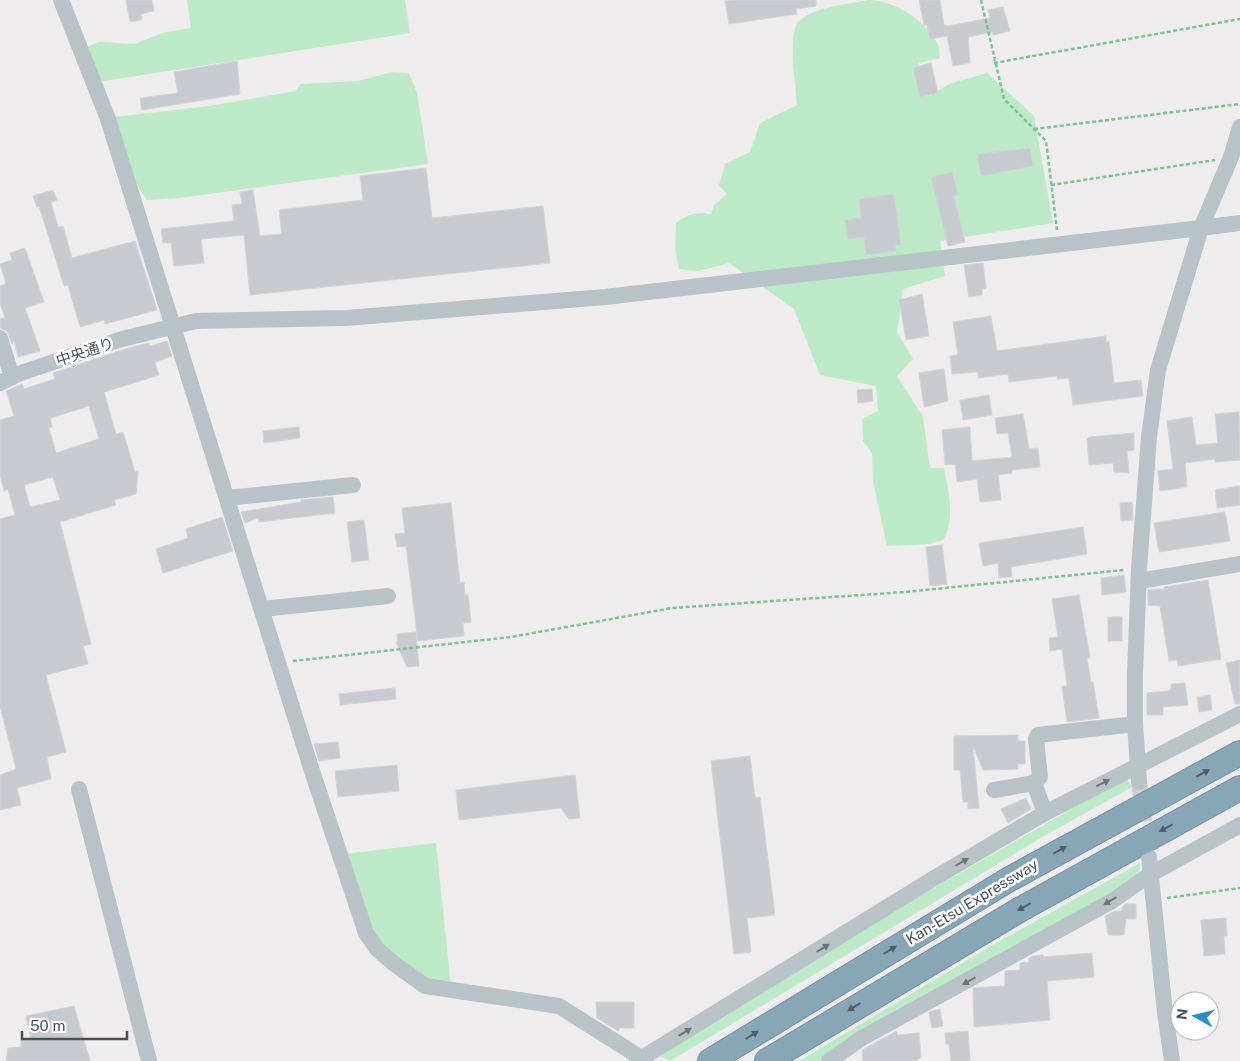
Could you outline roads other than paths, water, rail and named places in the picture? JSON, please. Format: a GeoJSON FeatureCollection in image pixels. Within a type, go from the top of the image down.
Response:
{"type":"FeatureCollection","features":[{"type":"Feature","properties":{"kind":"highway","name":"Kan-Etsu Expressway"},"geometry":{"type":"LineString","coordinates":[[710,1061],[1008,880],[1240,753]]}},
{"type":"Feature","properties":{"kind":"highway","name":"Kan-Etsu Expressway"},"geometry":{"type":"LineString","coordinates":[[767,1061],[1021,909],[1240,788]]}},
{"type":"Feature","properties":{"kind":"street"},"geometry":{"type":"LineString","coordinates":[[61,0],[108,118],[311,768],[366,933],[378,949],[392,962],[425,986],[559,1006],[642,1060],[931,880],[1045,813],[1110,779],[1138,775],[1240,714]]}},
{"type":"Feature","properties":{"kind":"street"},"geometry":{"type":"LineString","coordinates":[[1138,775],[1135,724],[1139,575],[1149,437],[1158,370],[1202,228],[1231,157],[1240,127]]}},
{"type":"Feature","properties":{"kind":"street","name":"中央通り"},"geometry":{"type":"LineString","coordinates":[[6,380],[122,339],[173,325],[196,321],[346,318],[604,297],[1240,223]]}},
{"type":"Feature","properties":{"kind":"street"},"geometry":{"type":"LineString","coordinates":[[0,338],[6,380]]}},
{"type":"Feature","properties":{"kind":"street"},"geometry":{"type":"LineString","coordinates":[[227,498],[353,485]]}},
{"type":"Feature","properties":{"kind":"street"},"geometry":{"type":"LineString","coordinates":[[1139,575],[1240,564]]}},
{"type":"Feature","properties":{"kind":"street"},"geometry":{"type":"LineString","coordinates":[[262,609],[388,596]]}},
{"type":"Feature","properties":{"kind":"street"},"geometry":{"type":"LineString","coordinates":[[994,790],[1034,783],[1040,777],[1036,738],[1038,735],[1135,724]]}},
{"type":"Feature","properties":{"kind":"street"},"geometry":{"type":"LineString","coordinates":[[1034,783],[1045,813]]}},
{"type":"Feature","properties":{"kind":"street"},"geometry":{"type":"LineString","coordinates":[[79,789],[149,1061]]}},
{"type":"Feature","properties":{"kind":"street"},"geometry":{"type":"LineString","coordinates":[[829,1061],[862,1038],[1112,901],[1151,874],[1240,825]]}},
{"type":"Feature","properties":{"kind":"street"},"geometry":{"type":"LineString","coordinates":[[1149,858],[1165,1013],[1172,1061]]}},
{"type":"Feature","properties":{"kind":"tunnel"},"geometry":{"type":"LineString","coordinates":[[1139,782],[1148,850]]}}]}
